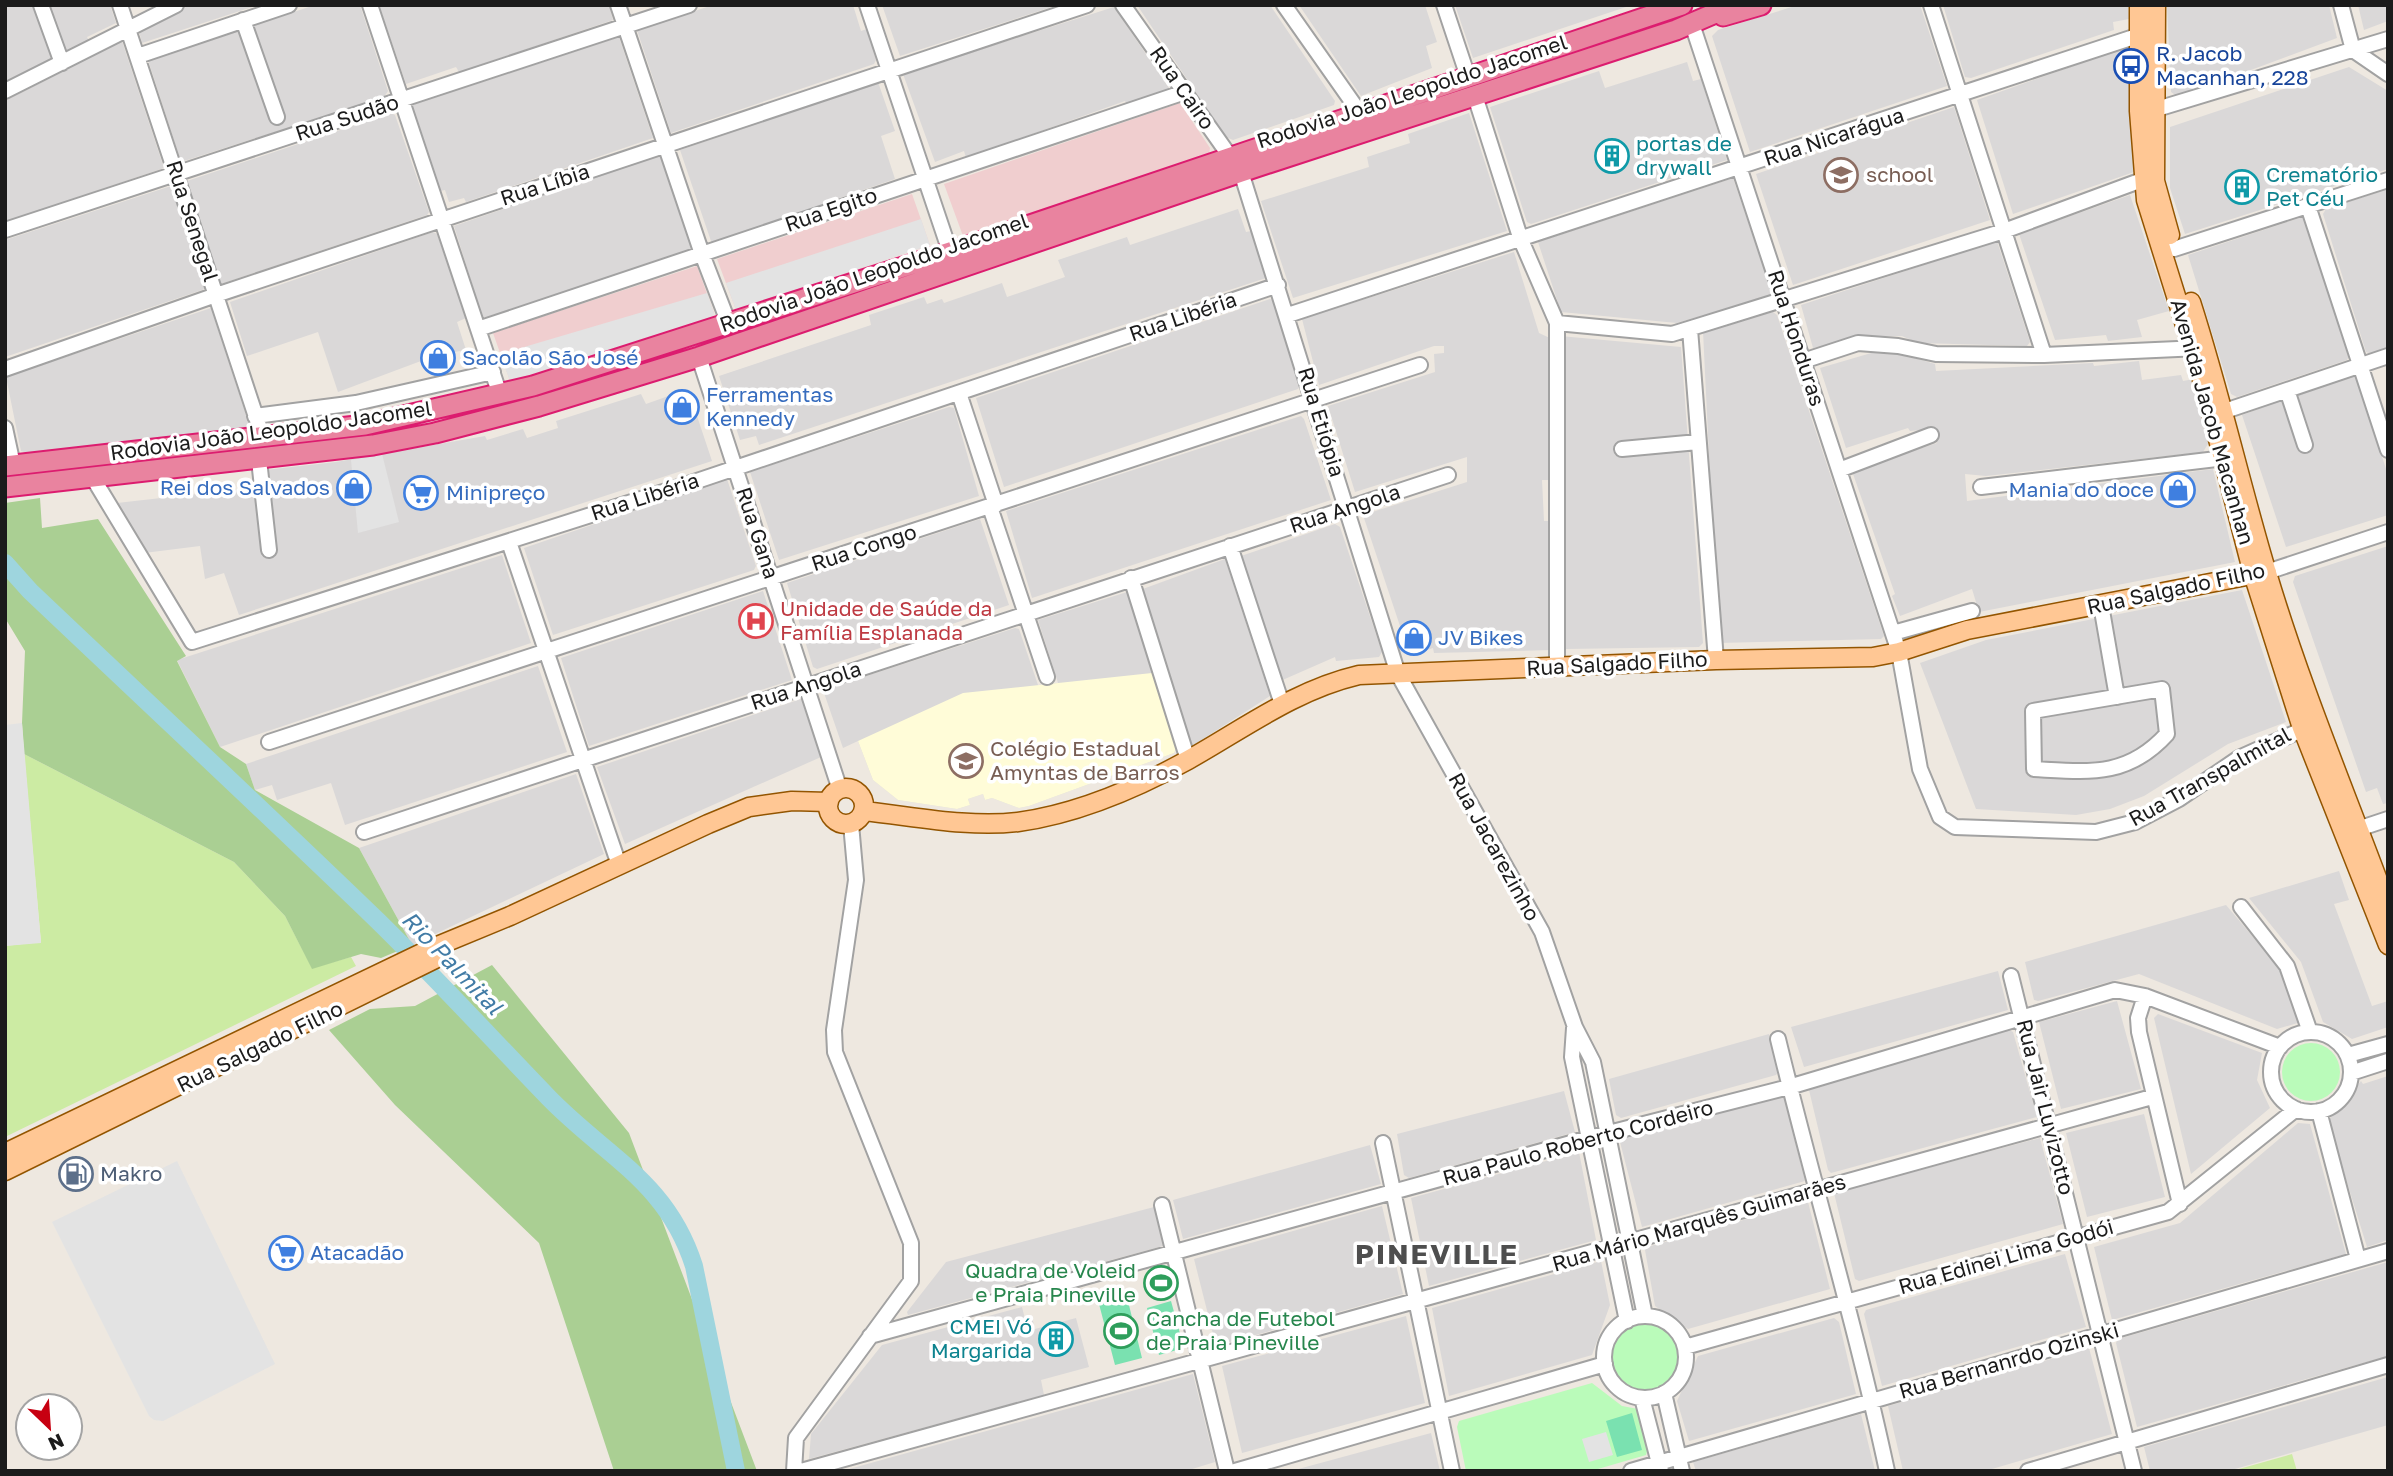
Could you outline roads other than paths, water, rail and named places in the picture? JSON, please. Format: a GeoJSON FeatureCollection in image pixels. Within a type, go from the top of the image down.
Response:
{"type":"FeatureCollection","features":[{"type":"Feature","properties":{"kind":"highway","name":"Rodovia João Leopoldo Jacomel"},"geometry":{"type":"LineString","coordinates":[[9,465],[365,425],[500,395],[1236,164],[1472,86],[1682,5]]}},
{"type":"Feature","properties":{"kind":"highway","name":"Rodovia João Leopoldo Jacomel"},"geometry":{"type":"LineString","coordinates":[[5,487],[260,460],[435,433],[699,357],[1236,164],[1360,113],[1472,86],[1692,24],[1734,5]]}},
{"type":"Feature","properties":{"kind":"highway"},"geometry":{"type":"LineString","coordinates":[[1692,24],[1761,5]]}},
{"type":"Feature","properties":{"kind":"highway"},"geometry":{"type":"LineString","coordinates":[[699,357],[712,335],[729,324]]}},
{"type":"Feature","properties":{"kind":"main road","name":"Avenida Jacob Macanhan"},"geometry":{"type":"LineString","coordinates":[[2139,5],[2155,181],[2225,458],[2310,726],[2351,831],[2388,944]]}},
{"type":"Feature","properties":{"kind":"main road","name":"Avenida Jacob Macanhan"},"geometry":{"type":"LineString","coordinates":[[2156,5],[2142,180],[2199,348],[2225,411],[2260,573]]}},
{"type":"Feature","properties":{"kind":"main road","name":"Rua Salgado Filho"},"geometry":{"type":"LineString","coordinates":[[857,817],[1017,822],[1117,794],[1188,760],[1282,704],[1325,683],[1359,676],[1716,660],[1873,657],[1899,652],[1967,630],[2260,573]]}},
{"type":"Feature","properties":{"kind":"main road"},"geometry":{"type":"LineString","coordinates":[[858,793],[863,800],[857,817],[834,819],[834,796],[858,793]]}},
{"type":"Feature","properties":{"kind":"main road","name":"Rua Salgado Filho"},"geometry":{"type":"LineString","coordinates":[[5,1171],[510,916],[619,865],[749,807],[834,796]]}},
{"type":"Feature","properties":{"kind":"main road","name":"Avenida Jacob Macanhan"},"geometry":{"type":"LineString","coordinates":[[2351,831],[2388,907]]}},
{"type":"Feature","properties":{"kind":"main road","name":"Rua Salgado Filho"},"geometry":{"type":"LineString","coordinates":[[5,1153],[390,976]]}},
{"type":"Feature","properties":{"kind":"street"},"geometry":{"type":"LineString","coordinates":[[41,5],[62,63]]}},
{"type":"Feature","properties":{"kind":"street","name":"Rua Senegal"},"geometry":{"type":"LineString","coordinates":[[120,5],[263,438]]}},
{"type":"Feature","properties":{"kind":"street"},"geometry":{"type":"LineString","coordinates":[[5,91],[176,5]]}},
{"type":"Feature","properties":{"kind":"street"},"geometry":{"type":"LineString","coordinates":[[138,57],[289,5]]}},
{"type":"Feature","properties":{"kind":"street"},"geometry":{"type":"LineString","coordinates":[[370,5],[500,395]]}},
{"type":"Feature","properties":{"kind":"street"},"geometry":{"type":"LineString","coordinates":[[618,5],[702,254],[729,324]]}},
{"type":"Feature","properties":{"kind":"street","name":"Rua Sudão"},"geometry":{"type":"LineString","coordinates":[[5,230],[689,5]]}},
{"type":"Feature","properties":{"kind":"street"},"geometry":{"type":"LineString","coordinates":[[867,5],[950,252]]}},
{"type":"Feature","properties":{"kind":"street","name":"Rua Líbia"},"geometry":{"type":"LineString","coordinates":[[5,369],[216,295],[1087,5]]}},
{"type":"Feature","properties":{"kind":"street","name":"Rua Cairo"},"geometry":{"type":"LineString","coordinates":[[1124,5],[1236,164]]}},
{"type":"Feature","properties":{"kind":"street"},"geometry":{"type":"LineString","coordinates":[[1284,5],[1360,113]]}},
{"type":"Feature","properties":{"kind":"street"},"geometry":{"type":"LineString","coordinates":[[1444,5],[1521,240],[1557,323],[1557,667]]}},
{"type":"Feature","properties":{"kind":"street"},"geometry":{"type":"LineString","coordinates":[[1931,5],[2044,355]]}},
{"type":"Feature","properties":{"kind":"street"},"geometry":{"type":"LineString","coordinates":[[2341,5],[2353,50],[2388,74]]}},
{"type":"Feature","properties":{"kind":"street"},"geometry":{"type":"LineString","coordinates":[[243,20],[277,117]]}},
{"type":"Feature","properties":{"kind":"street","name":"Rua Honduras"},"geometry":{"type":"LineString","coordinates":[[1692,24],[1899,652]]}},
{"type":"Feature","properties":{"kind":"street","name":"Rua Nicarágua"},"geometry":{"type":"LineString","coordinates":[[1288,315],[1740,169],[2140,35]]}},
{"type":"Feature","properties":{"kind":"street"},"geometry":{"type":"LineString","coordinates":[[2148,110],[2388,39]]}},
{"type":"Feature","properties":{"kind":"street","name":"Rua Egito"},"geometry":{"type":"LineString","coordinates":[[478,329],[1185,92]]}},
{"type":"Feature","properties":{"kind":"street","name":"Rua Etiópia"},"geometry":{"type":"LineString","coordinates":[[1236,164],[1288,315],[1398,674]]}},
{"type":"Feature","properties":{"kind":"street"},"geometry":{"type":"LineString","coordinates":[[1557,323],[1672,334],[2004,231],[2142,180]]}},
{"type":"Feature","properties":{"kind":"street"},"geometry":{"type":"LineString","coordinates":[[2174,249],[2388,180]]}},
{"type":"Feature","properties":{"kind":"street"},"geometry":{"type":"LineString","coordinates":[[2308,206],[2388,450]]}},
{"type":"Feature","properties":{"kind":"street","name":"Rua Libéria"},"geometry":{"type":"LineString","coordinates":[[93,478],[192,642],[509,542],[1278,285]]}},
{"type":"Feature","properties":{"kind":"street"},"geometry":{"type":"LineString","coordinates":[[1690,328],[1716,660]]}},
{"type":"Feature","properties":{"kind":"street"},"geometry":{"type":"LineString","coordinates":[[1803,361],[1858,344],[1898,346],[1936,354],[2044,355],[2199,348]]}},
{"type":"Feature","properties":{"kind":"street"},"geometry":{"type":"LineString","coordinates":[[2225,411],[2388,356]]}},
{"type":"Feature","properties":{"kind":"street","name":"Rua Gana"},"geometry":{"type":"LineString","coordinates":[[699,357],[807,685],[834,796]]}},
{"type":"Feature","properties":{"kind":"street","name":"Rua Congo"},"geometry":{"type":"LineString","coordinates":[[269,742],[1420,365]]}},
{"type":"Feature","properties":{"kind":"street"},"geometry":{"type":"LineString","coordinates":[[255,416],[356,403],[493,372]]}},
{"type":"Feature","properties":{"kind":"street"},"geometry":{"type":"LineString","coordinates":[[2287,390],[2305,445]]}},
{"type":"Feature","properties":{"kind":"street"},"geometry":{"type":"LineString","coordinates":[[959,393],[1047,677]]}},
{"type":"Feature","properties":{"kind":"street"},"geometry":{"type":"LineString","coordinates":[[5,428],[9,465]]}},
{"type":"Feature","properties":{"kind":"street"},"geometry":{"type":"LineString","coordinates":[[1839,470],[1931,435]]}},
{"type":"Feature","properties":{"kind":"street"},"geometry":{"type":"LineString","coordinates":[[1622,449],[1698,442]]}},
{"type":"Feature","properties":{"kind":"street"},"geometry":{"type":"LineString","coordinates":[[1981,487],[2225,458]]}},
{"type":"Feature","properties":{"kind":"street"},"geometry":{"type":"LineString","coordinates":[[260,460],[269,550]]}},
{"type":"Feature","properties":{"kind":"street","name":"Rua Angola"},"geometry":{"type":"LineString","coordinates":[[364,832],[1448,475]]}},
{"type":"Feature","properties":{"kind":"street","name":"Rua Salgado Filho"},"geometry":{"type":"LineString","coordinates":[[2260,573],[2388,532]]}},
{"type":"Feature","properties":{"kind":"street"},"geometry":{"type":"LineString","coordinates":[[509,542],[619,865]]}},
{"type":"Feature","properties":{"kind":"street"},"geometry":{"type":"LineString","coordinates":[[1230,546],[1282,704]]}},
{"type":"Feature","properties":{"kind":"street"},"geometry":{"type":"LineString","coordinates":[[1131,578],[1188,760]]}},
{"type":"Feature","properties":{"kind":"street"},"geometry":{"type":"LineString","coordinates":[[2101,605],[2117,697]]}},
{"type":"Feature","properties":{"kind":"street"},"geometry":{"type":"LineString","coordinates":[[1893,633],[1972,611]]}},
{"type":"Feature","properties":{"kind":"street","name":"Rua Transpalmital"},"geometry":{"type":"LineString","coordinates":[[1899,652],[1920,769],[1940,817],[1955,827],[2096,832],[2135,822],[2179,799],[2239,758],[2310,726]]}},
{"type":"Feature","properties":{"kind":"street","name":"Rua Jacarezinho"},"geometry":{"type":"LineString","coordinates":[[1398,674],[1542,932],[1574,1027],[1593,1062],[1645,1316]]}},
{"type":"Feature","properties":{"kind":"street"},"geometry":{"type":"LineString","coordinates":[[2162,689],[2167,734],[2158,743],[2111,771],[2034,769],[2034,711],[2117,697],[2162,689]]}},
{"type":"Feature","properties":{"kind":"street"},"geometry":{"type":"LineString","coordinates":[[794,1471],[796,1438],[911,1281],[913,1265],[911,1243],[835,1052],[834,1030],[856,880],[857,817]]}},
{"type":"Feature","properties":{"kind":"street"},"geometry":{"type":"LineString","coordinates":[[2351,831],[2388,819]]}},
{"type":"Feature","properties":{"kind":"street"},"geometry":{"type":"LineString","coordinates":[[2241,907],[2287,965],[2310,1032]]}},
{"type":"Feature","properties":{"kind":"street","name":"Rua Jair Luvizotto"},"geometry":{"type":"LineString","coordinates":[[2011,976],[2050,1124],[2134,1471]]}},
{"type":"Feature","properties":{"kind":"street","name":"Rua Paulo Roberto Cordeiro"},"geometry":{"type":"LineString","coordinates":[[870,1336],[1589,1138],[1790,1087],[2115,990],[2145,996],[2280,1047]]}},
{"type":"Feature","properties":{"kind":"street"},"geometry":{"type":"LineString","coordinates":[[2145,996],[2138,1018],[2152,1097],[2180,1204]]}},
{"type":"Feature","properties":{"kind":"street","name":"Rua Jacarezinho"},"geometry":{"type":"LineString","coordinates":[[1574,1027],[1572,1057],[1627,1321]]}},
{"type":"Feature","properties":{"kind":"street"},"geometry":{"type":"LineString","coordinates":[[2310,1032],[2332,1038],[2348,1055],[2351,1073],[2342,1098],[2319,1111],[2296,1109],[2281,1098],[2273,1083],[2272,1065],[2280,1047],[2292,1037],[2310,1032]]}},
{"type":"Feature","properties":{"kind":"street"},"geometry":{"type":"LineString","coordinates":[[1778,1040],[1815,1191],[1872,1401],[1887,1471]]}},
{"type":"Feature","properties":{"kind":"street"},"geometry":{"type":"LineString","coordinates":[[2348,1055],[2388,1044]]}},
{"type":"Feature","properties":{"kind":"street"},"geometry":{"type":"LineString","coordinates":[[2351,1073],[2388,1061]]}},
{"type":"Feature","properties":{"kind":"street","name":"Rua Mário Marquês Guimarães"},"geometry":{"type":"LineString","coordinates":[[801,1471],[2152,1097]]}},
{"type":"Feature","properties":{"kind":"street","name":"Rua Edinei Lima Godói"},"geometry":{"type":"LineString","coordinates":[[1685,1347],[2159,1215],[2180,1204],[2296,1109]]}},
{"type":"Feature","properties":{"kind":"street"},"geometry":{"type":"LineString","coordinates":[[2319,1111],[2358,1259]]}},
{"type":"Feature","properties":{"kind":"street"},"geometry":{"type":"LineString","coordinates":[[1383,1143],[1452,1471]]}},
{"type":"Feature","properties":{"kind":"street"},"geometry":{"type":"LineString","coordinates":[[1162,1205],[1227,1471]]}},
{"type":"Feature","properties":{"kind":"street","name":"Rua Bernanrdo Ozinski"},"geometry":{"type":"LineString","coordinates":[[1631,1471],[1660,1467],[1679,1456],[2388,1251]]}},
{"type":"Feature","properties":{"kind":"street"},"geometry":{"type":"LineString","coordinates":[[1645,1316],[1671,1325],[1685,1347],[1686,1360],[1682,1375],[1664,1393],[1642,1398],[1618,1388],[1605,1364],[1609,1338],[1627,1321],[1645,1316]]}},
{"type":"Feature","properties":{"kind":"street"},"geometry":{"type":"LineString","coordinates":[[1235,1471],[1605,1364]]}},
{"type":"Feature","properties":{"kind":"street"},"geometry":{"type":"LineString","coordinates":[[2028,1471],[2388,1365]]}},
{"type":"Feature","properties":{"kind":"street"},"geometry":{"type":"LineString","coordinates":[[1664,1393],[1682,1471]]}},
{"type":"Feature","properties":{"kind":"street"},"geometry":{"type":"LineString","coordinates":[[1642,1398],[1660,1467]]}},
{"type":"Feature","properties":{"kind":"waterway","name":"Rio Palmital"},"geometry":{"type":"LineString","coordinates":[[5,563],[30,591],[379,922],[548,1097],[633,1172],[668,1212],[694,1266],[736,1471]]}},
{"type":"Feature","properties":{"kind":"place","name":"R. Jacob Macanhan, 228"},"geometry":{"type":"Point","coordinates":[2131,66]}},
{"type":"Feature","properties":{"kind":"place","name":"portas de drywall"},"geometry":{"type":"Point","coordinates":[1612,156]}},
{"type":"Feature","properties":{"kind":"place","name":"school"},"geometry":{"type":"Point","coordinates":[1841,175]}},
{"type":"Feature","properties":{"kind":"place","name":"Crematório Pet Céu"},"geometry":{"type":"Point","coordinates":[2242,187]}},
{"type":"Feature","properties":{"kind":"place","name":"Sacolão São José"},"geometry":{"type":"Point","coordinates":[438,358]}},
{"type":"Feature","properties":{"kind":"place","name":"Ferramentas Kennedy"},"geometry":{"type":"Point","coordinates":[682,407]}},
{"type":"Feature","properties":{"kind":"place","name":"Rei dos Salvados"},"geometry":{"type":"Point","coordinates":[354,488]}},
{"type":"Feature","properties":{"kind":"place","name":"Mania do doce"},"geometry":{"type":"Point","coordinates":[2178,490]}},
{"type":"Feature","properties":{"kind":"place","name":"Minipreço"},"geometry":{"type":"Point","coordinates":[421,493]}},
{"type":"Feature","properties":{"kind":"place","name":"Unidade de Saúde da Família Esplanada"},"geometry":{"type":"Point","coordinates":[756,621]}},
{"type":"Feature","properties":{"kind":"place","name":"JV Bikes"},"geometry":{"type":"Point","coordinates":[1414,638]}},
{"type":"Feature","properties":{"kind":"place","name":"Colégio Estadual Amyntas de Barros"},"geometry":{"type":"Point","coordinates":[966,761]}},
{"type":"Feature","properties":{"kind":"place","name":"Makro"},"geometry":{"type":"Point","coordinates":[76,1174]}},
{"type":"Feature","properties":{"kind":"place","name":"Atacadão"},"geometry":{"type":"Point","coordinates":[286,1253]}},
{"type":"Feature","properties":{"kind":"place","name":"Quadra de Voleid e Praia Pineville"},"geometry":{"type":"Point","coordinates":[1161,1283]}},
{"type":"Feature","properties":{"kind":"place","name":"Cancha de Futebol de Praia Pineville"},"geometry":{"type":"Point","coordinates":[1121,1331]}},
{"type":"Feature","properties":{"kind":"place","name":"CMEI Vó Margarida"},"geometry":{"type":"Point","coordinates":[1056,1339]}},
{"type":"Feature","properties":{"kind":"district","name":"PINEVILLE"},"geometry":{"type":"Point","coordinates":[1437,1254]}}]}
